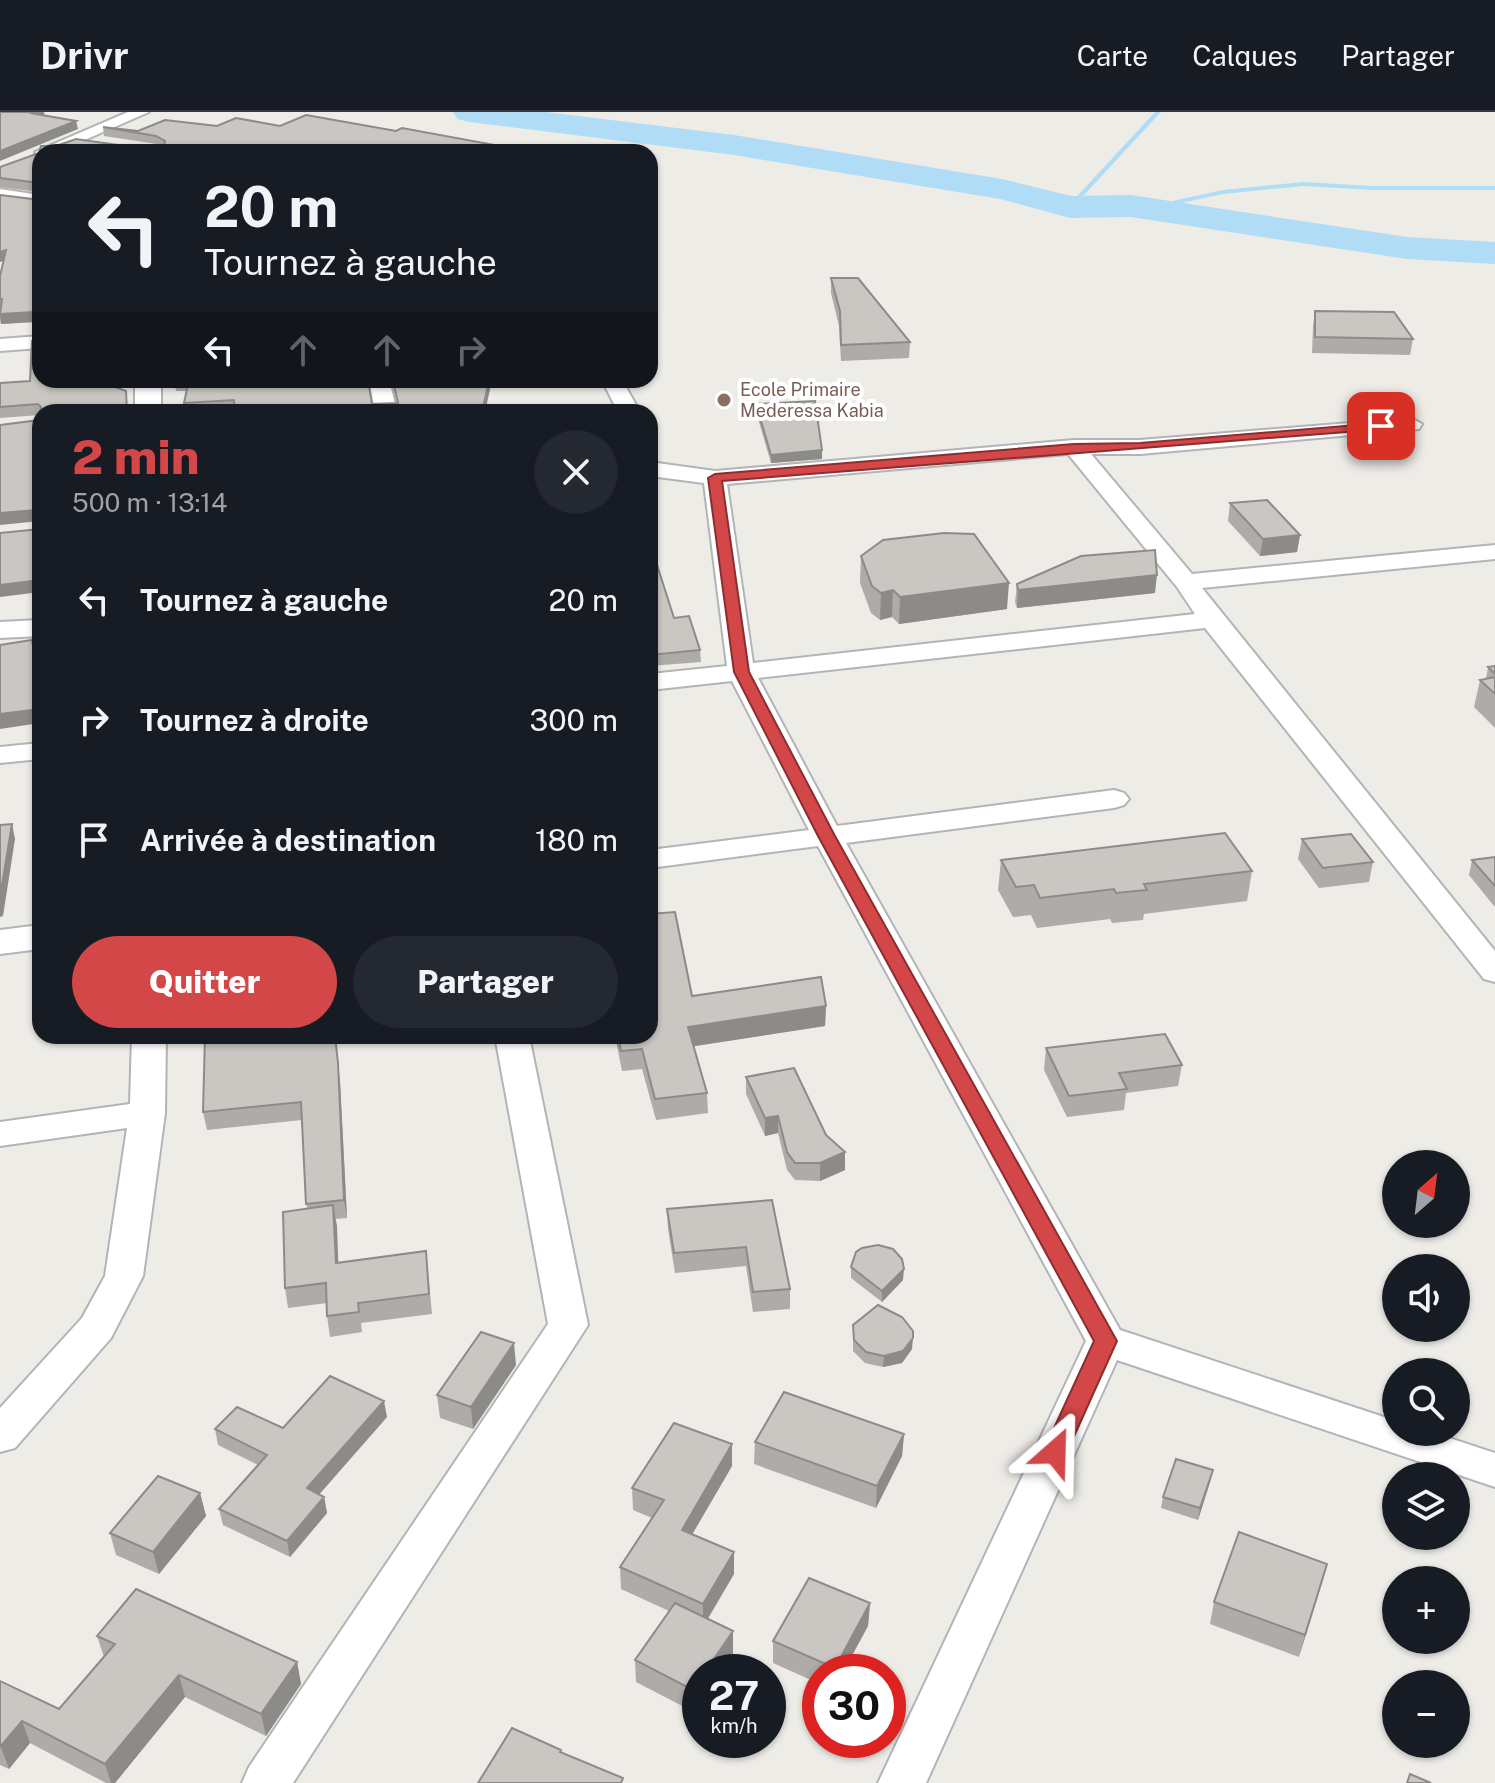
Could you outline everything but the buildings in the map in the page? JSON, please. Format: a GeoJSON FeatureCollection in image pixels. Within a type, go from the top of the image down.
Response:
{"type":"FeatureCollection","features":[{"type":"Feature","properties":{"kind":"street"},"geometry":{"type":"LineString","coordinates":[[63,144],[141,112]]}},
{"type":"Feature","properties":{"kind":"street"},"geometry":{"type":"LineString","coordinates":[[75,139],[102,143]]}},
{"type":"Feature","properties":{"kind":"street"},"geometry":{"type":"LineString","coordinates":[[0,195],[32,200]]}},
{"type":"Feature","properties":{"kind":"street"},"geometry":{"type":"LineString","coordinates":[[0,345],[32,343]]}},
{"type":"Feature","properties":{"kind":"street"},"geometry":{"type":"LineString","coordinates":[[658,464],[715,478],[1074,447],[1140,447],[1411,424]]}},
{"type":"Feature","properties":{"kind":"street"},"geometry":{"type":"LineString","coordinates":[[1074,447],[1186,582],[1212,620],[1495,972]]}},
{"type":"Feature","properties":{"kind":"street"},"geometry":{"type":"LineString","coordinates":[[715,478],[741,672],[827,836],[1106,1341],[1495,1470]]}},
{"type":"Feature","properties":{"kind":"street"},"geometry":{"type":"LineString","coordinates":[[1186,582],[1495,552]]}},
{"type":"Feature","properties":{"kind":"street"},"geometry":{"type":"LineString","coordinates":[[658,681],[1212,620]]}},
{"type":"Feature","properties":{"kind":"street"},"geometry":{"type":"LineString","coordinates":[[0,630],[32,628]]}},
{"type":"Feature","properties":{"kind":"street"},"geometry":{"type":"LineString","coordinates":[[0,755],[32,752]]}},
{"type":"Feature","properties":{"kind":"street"},"geometry":{"type":"LineString","coordinates":[[658,858],[1114,799]]}},
{"type":"Feature","properties":{"kind":"street"},"geometry":{"type":"LineString","coordinates":[[0,942],[32,938]]}},
{"type":"Feature","properties":{"kind":"street"},"geometry":{"type":"LineString","coordinates":[[0,1436],[97,1328],[124,1276],[147,1113],[149,1044]]}},
{"type":"Feature","properties":{"kind":"street"},"geometry":{"type":"LineString","coordinates":[[266,1783],[568,1325],[514,1044]]}},
{"type":"Feature","properties":{"kind":"street"},"geometry":{"type":"LineString","coordinates":[[0,1134],[147,1113]]}},
{"type":"Feature","properties":{"kind":"street"},"geometry":{"type":"LineString","coordinates":[[902,1783],[1106,1341]]}},
{"type":"Feature","properties":{"kind":"waterway"},"geometry":{"type":"LineString","coordinates":[[469,112],[734,145],[1002,189],[1070,207],[1131,206],[1407,248],[1495,253]]}},
{"type":"Feature","properties":{"kind":"waterway"},"geometry":{"type":"LineString","coordinates":[[1070,207],[1158,112]]}},
{"type":"Feature","properties":{"kind":"waterway"},"geometry":{"type":"LineString","coordinates":[[1131,206],[1163,205],[1223,192],[1303,184],[1372,188],[1495,188]]}},
{"type":"Feature","properties":{"kind":"place","name":"Ecole Primaire Mederessa Kabia"},"geometry":{"type":"Point","coordinates":[724,400]}},
{"type":"Feature","properties":{"kind":"route"},"geometry":{"type":"LineString","coordinates":[[1055,1452],[1106,1341],[827,836],[741,672],[715,478],[1074,447],[1140,447],[1381,426]]}}]}
